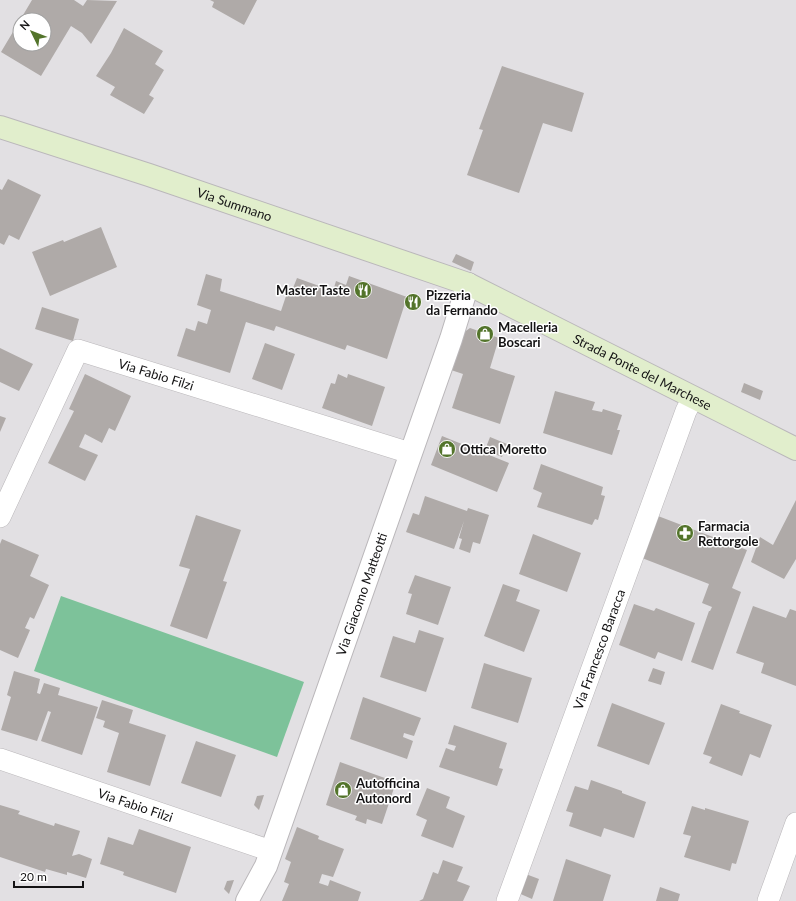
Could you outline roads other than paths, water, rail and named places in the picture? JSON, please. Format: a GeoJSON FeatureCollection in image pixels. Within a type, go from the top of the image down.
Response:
{"type":"FeatureCollection","features":[{"type":"Feature","properties":{"kind":"main road","name":"Via Summano"},"geometry":{"type":"LineString","coordinates":[[0,127],[149,175],[468,284]]}},
{"type":"Feature","properties":{"kind":"main road","name":"Strada Ponte del Marchese"},"geometry":{"type":"LineString","coordinates":[[468,284],[796,449]]}},
{"type":"Feature","properties":{"kind":"street","name":"Via Giacomo Matteotti"},"geometry":{"type":"LineString","coordinates":[[247,901],[266,866],[451,339],[468,284]]}},
{"type":"Feature","properties":{"kind":"street","name":"Via Fabio Filzi"},"geometry":{"type":"LineString","coordinates":[[0,517],[78,350],[410,453]]}},
{"type":"Feature","properties":{"kind":"street","name":"Via Francesco Baracca"},"geometry":{"type":"LineString","coordinates":[[507,901],[686,411],[693,398]]}},
{"type":"Feature","properties":{"kind":"street","name":"Via Fabio Filzi"},"geometry":{"type":"LineString","coordinates":[[0,759],[271,851]]}},
{"type":"Feature","properties":{"kind":"street"},"geometry":{"type":"LineString","coordinates":[[768,901],[796,823]]}},
{"type":"Feature","properties":{"kind":"place","name":"Master Taste"},"geometry":{"type":"Point","coordinates":[363,290]}},
{"type":"Feature","properties":{"kind":"place","name":"Pizzeria da Fernando"},"geometry":{"type":"Point","coordinates":[413,302]}},
{"type":"Feature","properties":{"kind":"place","name":"Macelleria Boscari"},"geometry":{"type":"Point","coordinates":[485,334]}},
{"type":"Feature","properties":{"kind":"place","name":"Ottica Moretto"},"geometry":{"type":"Point","coordinates":[447,449]}},
{"type":"Feature","properties":{"kind":"place","name":"Farmacia Rettorgole"},"geometry":{"type":"Point","coordinates":[685,533]}},
{"type":"Feature","properties":{"kind":"place","name":"Autofficina Autonord"},"geometry":{"type":"Point","coordinates":[343,790]}}]}
